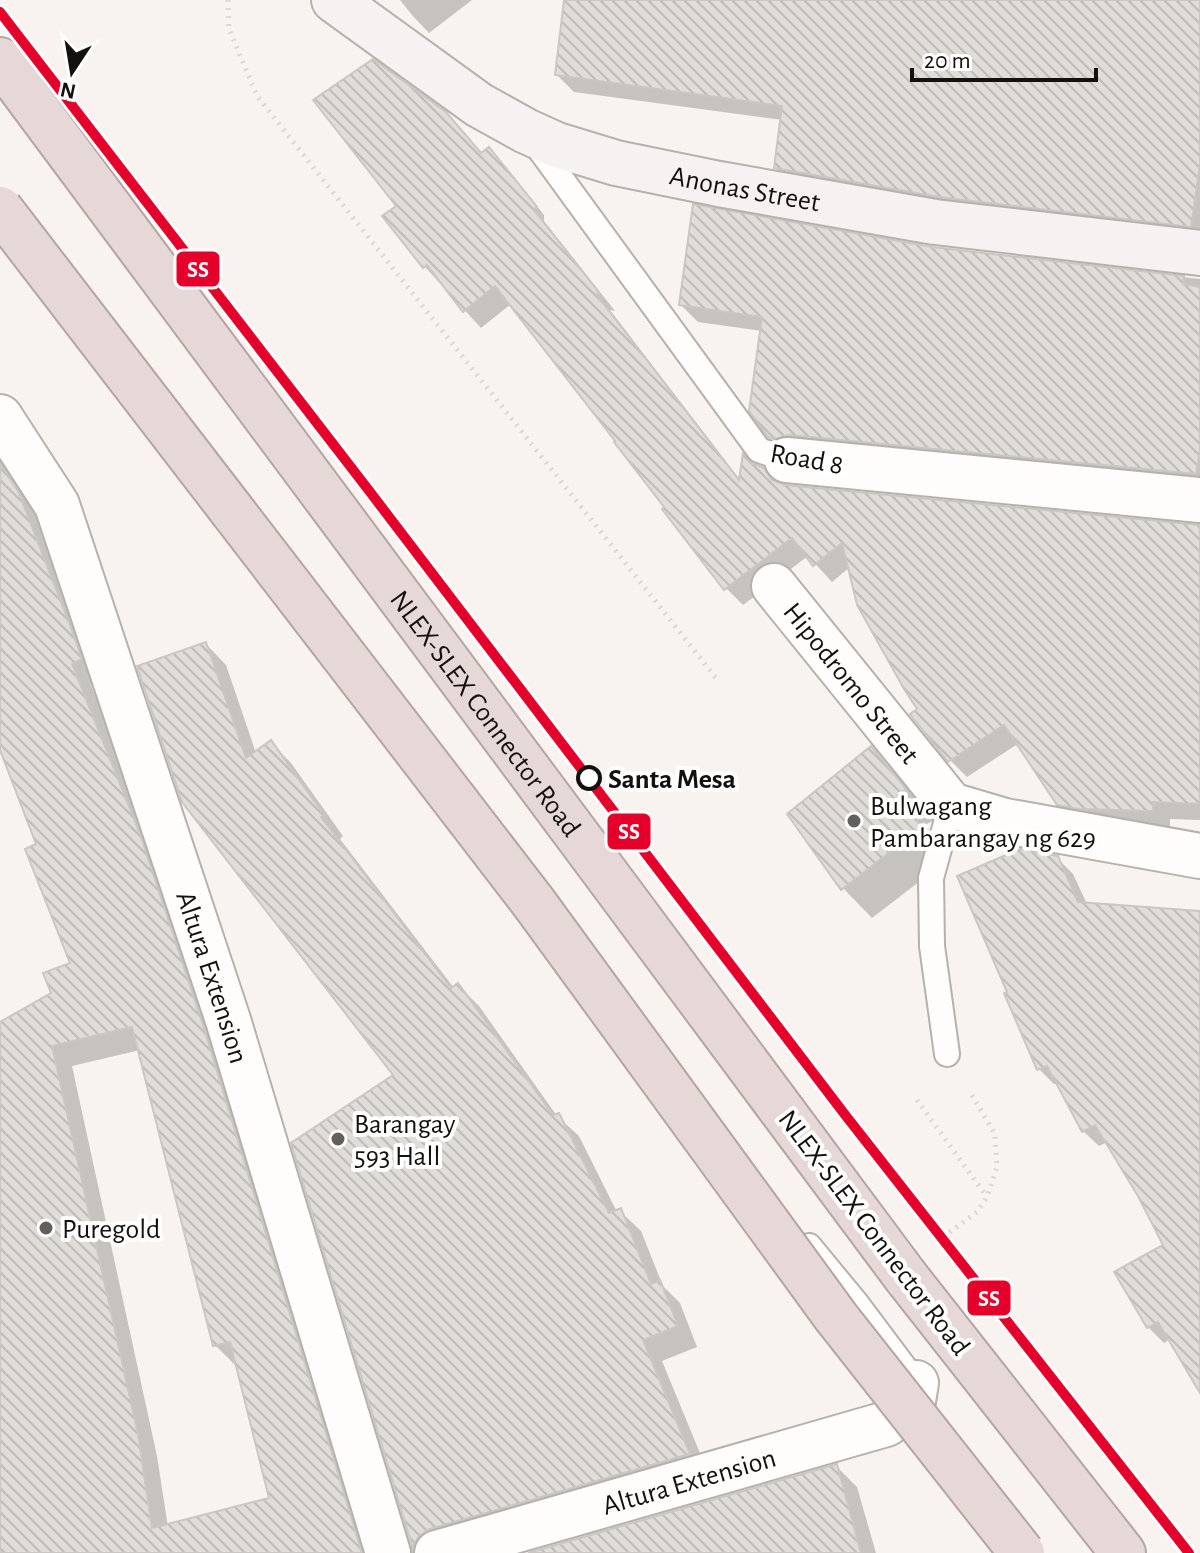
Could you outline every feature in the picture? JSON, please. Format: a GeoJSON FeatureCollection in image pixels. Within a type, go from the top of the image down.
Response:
{"type":"FeatureCollection","features":[{"type":"Feature","properties":{"kind":"highway","name":"NLEX-SLEX Connector Road"},"geometry":{"type":"LineString","coordinates":[[0,60],[906,1277],[1123,1553]]}},
{"type":"Feature","properties":{"kind":"highway"},"geometry":{"type":"LineString","coordinates":[[0,209],[534,903],[836,1317],[1022,1553]]}},
{"type":"Feature","properties":{"kind":"street","name":"Anonas Street"},"geometry":{"type":"LineString","coordinates":[[334,0],[479,105],[557,145],[616,163],[935,222],[1200,253]]}},
{"type":"Feature","properties":{"kind":"street","name":"Altura Extension"},"geometry":{"type":"LineString","coordinates":[[0,417],[57,505],[228,1020],[388,1553]]}},
{"type":"Feature","properties":{"kind":"street","name":"Road 8"},"geometry":{"type":"LineString","coordinates":[[787,460],[1200,500]]}},
{"type":"Feature","properties":{"kind":"street","name":"Hipodromo Street"},"geometry":{"type":"LineString","coordinates":[[774,586],[951,805]]}},
{"type":"Feature","properties":{"kind":"street"},"geometry":{"type":"LineString","coordinates":[[951,805],[1005,821],[1200,856]]}},
{"type":"Feature","properties":{"kind":"street","name":"Altura Extension"},"geometry":{"type":"LineString","coordinates":[[437,1553],[886,1424],[912,1407],[916,1383]]}},
{"type":"Feature","properties":{"kind":"lane","name":"Road 8"},"geometry":{"type":"LineString","coordinates":[[526,131],[759,450],[787,460]]}},
{"type":"Feature","properties":{"kind":"lane"},"geometry":{"type":"LineString","coordinates":[[110,343],[377,702],[408,752],[419,784],[567,972],[711,1127],[856,1303],[916,1383]]}},
{"type":"Feature","properties":{"kind":"lane"},"geometry":{"type":"LineString","coordinates":[[947,1054],[932,946],[931,878],[951,805]]}},
{"type":"Feature","properties":{"kind":"path"},"geometry":{"type":"LineString","coordinates":[[228,0],[229,29],[257,96],[716,678]]}},
{"type":"Feature","properties":{"kind":"path"},"geometry":{"type":"LineString","coordinates":[[947,1054],[995,1134],[997,1167],[987,1197],[977,1212]]}},
{"type":"Feature","properties":{"kind":"path"},"geometry":{"type":"LineString","coordinates":[[917,1100],[987,1197]]}},
{"type":"Feature","properties":{"kind":"building"},"geometry":{"type":"Polygon","coordinates":[[[564,0],[1200,0],[1200,165],[1191,227],[939,197],[774,168],[782,106],[555,75],[564,0]]]}},
{"type":"Feature","properties":{"kind":"building"},"geometry":{"type":"Polygon","coordinates":[[[373,59],[446,112],[481,153],[489,147],[601,295],[596,294],[739,480],[743,453],[753,464],[764,468],[772,480],[785,485],[1200,525],[1200,804],[1153,802],[1153,811],[1078,809],[1057,805],[1004,725],[948,762],[910,714],[917,709],[857,605],[842,543],[813,566],[792,538],[724,590],[615,441],[495,286],[463,312],[427,265],[423,268],[382,216],[396,206],[313,100],[373,59]]]}},
{"type":"Feature","properties":{"kind":"building"},"geometry":{"type":"Polygon","coordinates":[[[693,204],[932,247],[1184,276],[1183,284],[1200,287],[1200,450],[1196,474],[789,435],[774,439],[768,437],[749,411],[762,317],[679,305],[693,204]]]}},
{"type":"Feature","properties":{"kind":"building"},"geometry":{"type":"Polygon","coordinates":[[[0,463],[18,491],[82,659],[72,664],[140,834],[204,1028],[362,1553],[0,1553],[0,1022],[51,993],[43,973],[70,963],[25,849],[36,844],[0,750],[0,463]],[[132,1027],[52,1046],[138,1434],[152,1528],[269,1498],[230,1342],[213,1346],[132,1027]]]}},
{"type":"Feature","properties":{"kind":"building"},"geometry":{"type":"Polygon","coordinates":[[[206,642],[246,758],[271,740],[324,815],[321,817],[451,988],[458,983],[553,1115],[559,1113],[609,1213],[621,1208],[651,1284],[660,1280],[678,1326],[643,1340],[690,1454],[430,1529],[419,1536],[412,1553],[291,1143],[393,1075],[182,802],[137,666],[206,642]]]}},
{"type":"Feature","properties":{"kind":"building","name":"Bulwagang Pambarangay ng 629"},"geometry":{"type":"Polygon","coordinates":[[[871,746],[906,789],[897,795],[922,827],[841,890],[787,814],[871,746]]]}},
{"type":"Feature","properties":{"kind":"building"},"geometry":{"type":"Polygon","coordinates":[[[1020,849],[1058,856],[1078,902],[1200,911],[1200,1393],[1158,1322],[1147,1328],[1114,1272],[1163,1245],[1095,1125],[1082,1132],[1047,1066],[1037,1070],[957,876],[1020,849]]]}},
{"type":"Feature","properties":{"kind":"building"},"geometry":{"type":"Polygon","coordinates":[[[837,1464],[861,1553],[528,1553],[837,1464]]]}},
{"type":"Feature","properties":{"kind":"transit line","name":"SS"},"geometry":{"type":"LineString","coordinates":[[0,12],[846,1116],[1189,1553]]}},
{"type":"Feature","properties":{"kind":"place","name":"Santa Mesa"},"geometry":{"type":"Point","coordinates":[589,778]}},
{"type":"Feature","properties":{"kind":"place","name":"Bulwagang Pambarangay ng 629"},"geometry":{"type":"Point","coordinates":[854,821]}},
{"type":"Feature","properties":{"kind":"place","name":"Barangay 593 Hall"},"geometry":{"type":"Point","coordinates":[338,1139]}},
{"type":"Feature","properties":{"kind":"place","name":"Puregold"},"geometry":{"type":"Point","coordinates":[46,1228]}}]}
